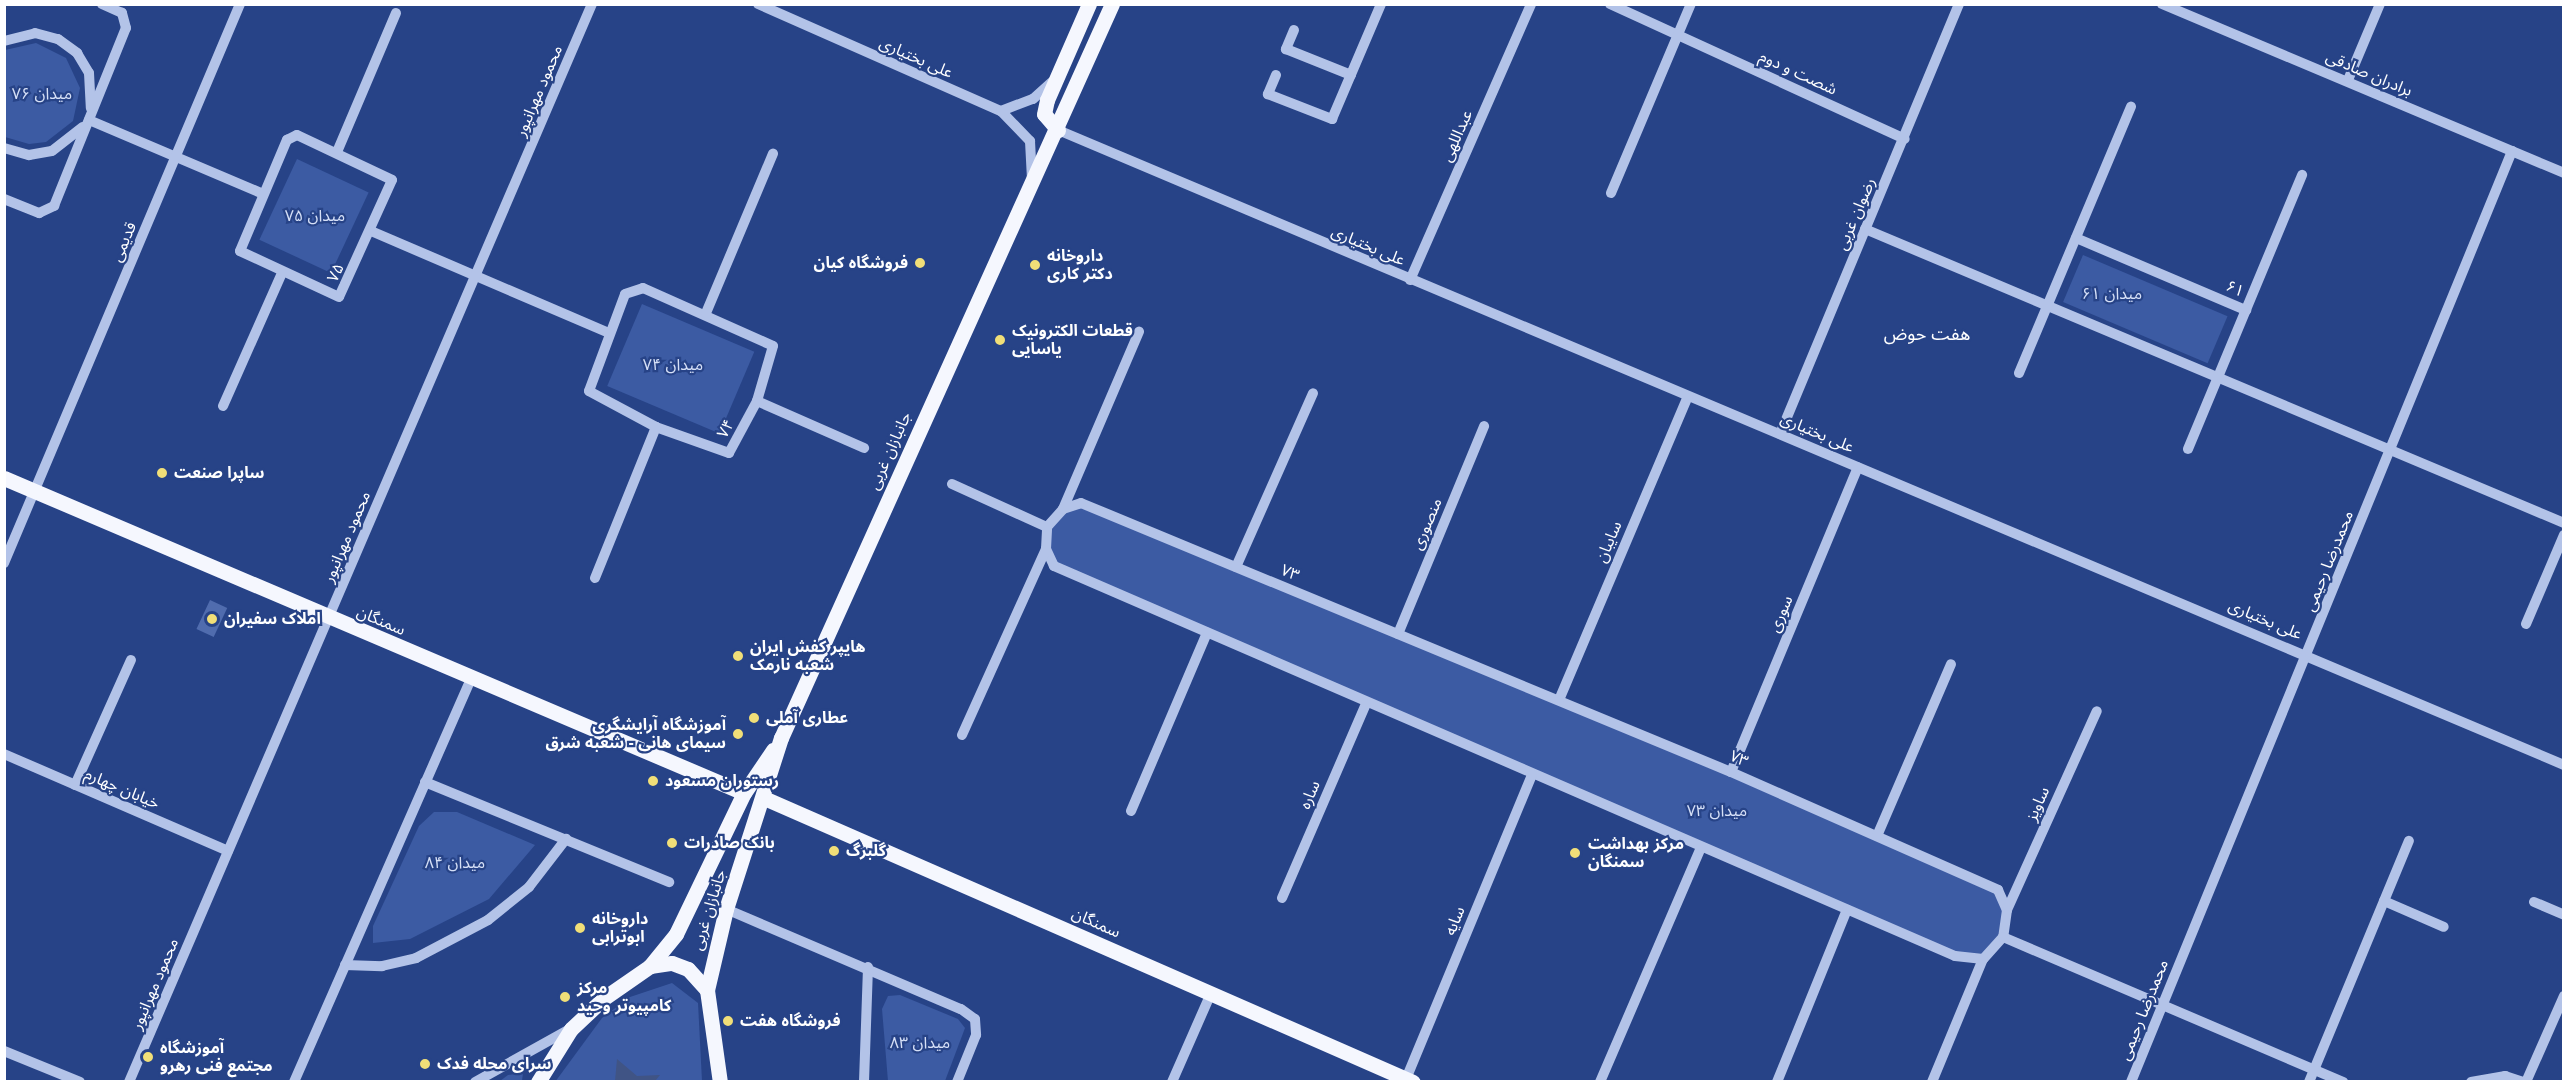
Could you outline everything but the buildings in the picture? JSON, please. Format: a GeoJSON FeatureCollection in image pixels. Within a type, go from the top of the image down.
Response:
{"type":"FeatureCollection","features":[{"type":"Feature","properties":{"kind":"main road"},"geometry":{"type":"LineString","coordinates":[[1058,130],[1044,114],[1089,4]]}},
{"type":"Feature","properties":{"kind":"main road","name":"جانبازان غربی"},"geometry":{"type":"LineString","coordinates":[[707,990],[726,909],[764,798],[781,738],[1032,179],[1058,130],[1112,4]]}},
{"type":"Feature","properties":{"kind":"main road","name":"سمنگان"},"geometry":{"type":"LineString","coordinates":[[4,478],[328,618],[744,793]]}},
{"type":"Feature","properties":{"kind":"main road","name":"جانبازان غربی"},"geometry":{"type":"LineString","coordinates":[[538,1082],[571,1029],[650,966],[676,934],[744,793],[781,738]]}},
{"type":"Feature","properties":{"kind":"main road","name":"سمنگان"},"geometry":{"type":"LineString","coordinates":[[764,798],[1409,1080]]}},
{"type":"Feature","properties":{"kind":"main road"},"geometry":{"type":"LineString","coordinates":[[650,966],[672,963],[688,969],[707,990],[720,1082]]}},
{"type":"Feature","properties":{"kind":"street"},"geometry":{"type":"LineString","coordinates":[[4,199],[48,213],[89,120],[128,20],[102,4]]}},
{"type":"Feature","properties":{"kind":"street","name":"قدیمی"},"geometry":{"type":"LineString","coordinates":[[4,564],[240,4]]}},
{"type":"Feature","properties":{"kind":"street","name":"محمود مهرانپور"},"geometry":{"type":"LineString","coordinates":[[129,1082],[592,4]]}},
{"type":"Feature","properties":{"kind":"street","name":"علی بختیاری"},"geometry":{"type":"LineString","coordinates":[[758,4],[1001,111]]}},
{"type":"Feature","properties":{"kind":"street"},"geometry":{"type":"LineString","coordinates":[[1276,75],[1268,94],[1332,119],[1381,4]]}},
{"type":"Feature","properties":{"kind":"street","name":"عبداللهی"},"geometry":{"type":"LineString","coordinates":[[1410,280],[1531,4]]}},
{"type":"Feature","properties":{"kind":"street","name":"شصت و دوم"},"geometry":{"type":"LineString","coordinates":[[1610,4],[1905,139]]}},
{"type":"Feature","properties":{"kind":"street"},"geometry":{"type":"LineString","coordinates":[[1611,193],[1690,4]]}},
{"type":"Feature","properties":{"kind":"street","name":"رضوان غربی"},"geometry":{"type":"LineString","coordinates":[[1780,434],[1905,139],[1959,4]]}},
{"type":"Feature","properties":{"kind":"street","name":"برادران صادقی"},"geometry":{"type":"LineString","coordinates":[[2162,4],[2176,7],[2564,173]]}},
{"type":"Feature","properties":{"kind":"street"},"geometry":{"type":"LineString","coordinates":[[2348,80],[2380,4]]}},
{"type":"Feature","properties":{"kind":"street"},"geometry":{"type":"LineString","coordinates":[[337,152],[396,13]]}},
{"type":"Feature","properties":{"kind":"street"},"geometry":{"type":"LineString","coordinates":[[1294,30],[1286,49],[1351,75]]}},
{"type":"Feature","properties":{"kind":"street"},"geometry":{"type":"LineString","coordinates":[[4,41],[34,33],[58,39],[77,52],[89,73],[89,120]]}},
{"type":"Feature","properties":{"kind":"street"},"geometry":{"type":"LineString","coordinates":[[1001,111],[1033,99],[1057,78]]}},
{"type":"Feature","properties":{"kind":"street"},"geometry":{"type":"LineString","coordinates":[[2019,373],[2131,107]]}},
{"type":"Feature","properties":{"kind":"street","name":"جانبازان غربی"},"geometry":{"type":"LineString","coordinates":[[1001,111],[1030,141],[1032,179]]}},
{"type":"Feature","properties":{"kind":"street"},"geometry":{"type":"LineString","coordinates":[[4,148],[29,155],[52,151],[89,120]]}},
{"type":"Feature","properties":{"kind":"street"},"geometry":{"type":"LineString","coordinates":[[89,120],[263,194]]}},
{"type":"Feature","properties":{"kind":"street","name":"علی بختیاری"},"geometry":{"type":"LineString","coordinates":[[1058,130],[1410,280],[2307,654],[2564,765]]}},
{"type":"Feature","properties":{"kind":"street","name":"۷۵"},"geometry":{"type":"LineString","coordinates":[[290,136],[337,152],[392,180],[372,231],[339,297],[282,273],[240,251],[290,136]]}},
{"type":"Feature","properties":{"kind":"street","name":"محمدرضا رحیمی"},"geometry":{"type":"LineString","coordinates":[[2131,1082],[2512,151]]}},
{"type":"Feature","properties":{"kind":"street"},"geometry":{"type":"LineString","coordinates":[[706,313],[773,154]]}},
{"type":"Feature","properties":{"kind":"street"},"geometry":{"type":"LineString","coordinates":[[2246,310],[2302,175]]}},
{"type":"Feature","properties":{"kind":"street"},"geometry":{"type":"LineString","coordinates":[[1865,229],[2564,524]]}},
{"type":"Feature","properties":{"kind":"street"},"geometry":{"type":"LineString","coordinates":[[372,231],[608,332]]}},
{"type":"Feature","properties":{"kind":"street","name":"۶۱"},"geometry":{"type":"LineString","coordinates":[[2076,238],[2246,310],[2188,449]]}},
{"type":"Feature","properties":{"kind":"street"},"geometry":{"type":"LineString","coordinates":[[223,406],[282,273]]}},
{"type":"Feature","properties":{"kind":"street","name":"۷۴"},"geometry":{"type":"LineString","coordinates":[[633,289],[706,313],[773,346],[757,401],[729,453],[656,427],[589,391],[608,332],[633,289]]}},
{"type":"Feature","properties":{"kind":"street"},"geometry":{"type":"LineString","coordinates":[[962,735],[1046,549],[1047,526],[1063,509],[1139,332]]}},
{"type":"Feature","properties":{"kind":"street"},"geometry":{"type":"LineString","coordinates":[[1236,567],[1313,393]]}},
{"type":"Feature","properties":{"kind":"street","name":"سایبان"},"geometry":{"type":"LineString","coordinates":[[1558,700],[1688,396]]}},
{"type":"Feature","properties":{"kind":"street"},"geometry":{"type":"LineString","coordinates":[[757,401],[864,448]]}},
{"type":"Feature","properties":{"kind":"street","name":"منصوری"},"geometry":{"type":"LineString","coordinates":[[1398,634],[1485,426]]}},
{"type":"Feature","properties":{"kind":"street"},"geometry":{"type":"LineString","coordinates":[[595,578],[656,427]]}},
{"type":"Feature","properties":{"kind":"street","name":"سوری"},"geometry":{"type":"LineString","coordinates":[[1731,772],[1858,467]]}},
{"type":"Feature","properties":{"kind":"street"},"geometry":{"type":"LineString","coordinates":[[952,484],[1047,526]]}},
{"type":"Feature","properties":{"kind":"street","name":"۷۳"},"geometry":{"type":"LineString","coordinates":[[1063,509],[1081,503],[1731,772],[1998,891],[2007,910]]}},
{"type":"Feature","properties":{"kind":"street"},"geometry":{"type":"LineString","coordinates":[[2526,624],[2564,535]]}},
{"type":"Feature","properties":{"kind":"street"},"geometry":{"type":"LineString","coordinates":[[1046,549],[1054,566],[1366,704],[1955,956],[1983,959]]}},
{"type":"Feature","properties":{"kind":"street"},"geometry":{"type":"LineString","coordinates":[[1131,810],[1208,633]]}},
{"type":"Feature","properties":{"kind":"street"},"geometry":{"type":"LineString","coordinates":[[75,785],[131,660]]}},
{"type":"Feature","properties":{"kind":"street"},"geometry":{"type":"LineString","coordinates":[[1877,836],[1951,664]]}},
{"type":"Feature","properties":{"kind":"street"},"geometry":{"type":"LineString","coordinates":[[294,1082],[471,678]]}},
{"type":"Feature","properties":{"kind":"street","name":"ساره"},"geometry":{"type":"LineString","coordinates":[[1282,898],[1366,704]]}},
{"type":"Feature","properties":{"kind":"street","name":"ساویز"},"geometry":{"type":"LineString","coordinates":[[2007,910],[2097,711]]}},
{"type":"Feature","properties":{"kind":"street","name":"خیابان چهارم"},"geometry":{"type":"LineString","coordinates":[[4,754],[228,851]]}},
{"type":"Feature","properties":{"kind":"street","name":"سایه"},"geometry":{"type":"LineString","coordinates":[[1409,1080],[1532,775]]}},
{"type":"Feature","properties":{"kind":"street"},"geometry":{"type":"LineString","coordinates":[[425,782],[669,882]]}},
{"type":"Feature","properties":{"kind":"street"},"geometry":{"type":"LineString","coordinates":[[345,965],[382,966],[416,958],[488,920],[529,887],[566,839]]}},
{"type":"Feature","properties":{"kind":"street"},"geometry":{"type":"LineString","coordinates":[[2309,1082],[2409,841]]}},
{"type":"Feature","properties":{"kind":"street"},"geometry":{"type":"LineString","coordinates":[[1600,1082],[1701,848]]}},
{"type":"Feature","properties":{"kind":"street"},"geometry":{"type":"LineString","coordinates":[[2384,901],[2444,927]]}},
{"type":"Feature","properties":{"kind":"street"},"geometry":{"type":"LineString","coordinates":[[2534,902],[2564,915]]}},
{"type":"Feature","properties":{"kind":"street"},"geometry":{"type":"LineString","coordinates":[[726,909],[867,967],[975,1019],[976,1035],[957,1082]]}},
{"type":"Feature","properties":{"kind":"street"},"geometry":{"type":"LineString","coordinates":[[1777,1082],[1847,910]]}},
{"type":"Feature","properties":{"kind":"street"},"geometry":{"type":"LineString","coordinates":[[1932,1082],[1983,959],[2002,937],[2007,910]]}},
{"type":"Feature","properties":{"kind":"street"},"geometry":{"type":"LineString","coordinates":[[2002,937],[2343,1082]]}},
{"type":"Feature","properties":{"kind":"street"},"geometry":{"type":"LineString","coordinates":[[864,1082],[867,967]]}},
{"type":"Feature","properties":{"kind":"street"},"geometry":{"type":"LineString","coordinates":[[1172,1082],[1211,993]]}},
{"type":"Feature","properties":{"kind":"street"},"geometry":{"type":"LineString","coordinates":[[2471,1082],[2505,1076],[2525,1082],[2564,996]]}},
{"type":"Feature","properties":{"kind":"street"},"geometry":{"type":"LineString","coordinates":[[475,1082],[571,1029]]}},
{"type":"Feature","properties":{"kind":"street"},"geometry":{"type":"LineString","coordinates":[[5,1053],[80,1082]]}},
{"type":"Feature","properties":{"kind":"green space","name":"میدان ۷۶"},"geometry":{"type":"Polygon","coordinates":[[[36,43],[66,58],[80,88],[73,121],[46,142],[29,144],[5,137],[5,50],[36,43]]]}},
{"type":"Feature","properties":{"kind":"green space","name":"میدان ۷۵"},"geometry":{"type":"Polygon","coordinates":[[[297,159],[369,192],[331,273],[259,240],[297,159]]]}},
{"type":"Feature","properties":{"kind":"green space","name":"میدان ۶۱"},"geometry":{"type":"Polygon","coordinates":[[[2083,255],[2228,316],[2208,363],[2063,302],[2083,255]]]}},
{"type":"Feature","properties":{"kind":"green space","name":"میدان ۷۴"},"geometry":{"type":"Polygon","coordinates":[[[642,304],[754,352],[720,434],[607,386],[642,304]]]}},
{"type":"Feature","properties":{"kind":"green space","name":"میدان ۷۳"},"geometry":{"type":"Polygon","coordinates":[[[1081,503],[1559,700],[1998,890],[2007,911],[2003,937],[1983,959],[1955,956],[1054,566],[1047,527],[1063,509],[1081,503]]]}},
{"type":"Feature","properties":{"kind":"green space","name":"میدان ۸۴"},"geometry":{"type":"Polygon","coordinates":[[[434,812],[457,812],[535,845],[489,899],[410,939],[373,943],[373,926],[419,826],[434,812]]]}},
{"type":"Feature","properties":{"kind":"green space"},"geometry":{"type":"Polygon","coordinates":[[[672,983],[698,1003],[702,1081],[555,1082],[602,1018],[630,997],[672,983]]]}},
{"type":"Feature","properties":{"kind":"green space","name":"میدان ۸۳"},"geometry":{"type":"Polygon","coordinates":[[[900,995],[958,1019],[965,1028],[945,1081],[888,1081],[882,1009],[888,996],[900,995]]]}},
{"type":"Feature","properties":{"kind":"green space"},"geometry":{"type":"Polygon","coordinates":[[[523,1073],[522,1081],[500,1081],[508,1075],[523,1073]]]}},
{"type":"Feature","properties":{"kind":"shaded area"},"geometry":{"type":"Polygon","coordinates":[[[617,1059],[637,1076],[660,1075],[655,1081],[615,1081],[617,1059]]]}},
{"type":"Feature","properties":{"kind":"place","name":"فروشگاه کیان"},"geometry":{"type":"Point","coordinates":[920,263]}},
{"type":"Feature","properties":{"kind":"place","name":"داروخانه دکتر کاری"},"geometry":{"type":"Point","coordinates":[1035,265]}},
{"type":"Feature","properties":{"kind":"place","name":"قطعات الکترونیک یاسایی"},"geometry":{"type":"Point","coordinates":[1000,340]}},
{"type":"Feature","properties":{"kind":"place","name":"ساپرا صنعت"},"geometry":{"type":"Point","coordinates":[162,473]}},
{"type":"Feature","properties":{"kind":"place","name":"املاک سفیران"},"geometry":{"type":"Point","coordinates":[212,619]}},
{"type":"Feature","properties":{"kind":"place","name":"هایپر کفش ایران شعبه نارمک"},"geometry":{"type":"Point","coordinates":[738,656]}},
{"type":"Feature","properties":{"kind":"place","name":"عطاری آملی"},"geometry":{"type":"Point","coordinates":[754,718]}},
{"type":"Feature","properties":{"kind":"place","name":"آموزشگاه آرایشگری سیمای هانی - شعبه شرق"},"geometry":{"type":"Point","coordinates":[738,734]}},
{"type":"Feature","properties":{"kind":"place","name":"رستوران مسعود"},"geometry":{"type":"Point","coordinates":[653,781]}},
{"type":"Feature","properties":{"kind":"place","name":"بانک صادرات"},"geometry":{"type":"Point","coordinates":[672,843]}},
{"type":"Feature","properties":{"kind":"place","name":"گلبرگ"},"geometry":{"type":"Point","coordinates":[834,851]}},
{"type":"Feature","properties":{"kind":"place","name":"مرکز بهداشت سمنگان"},"geometry":{"type":"Point","coordinates":[1575,853]}},
{"type":"Feature","properties":{"kind":"place","name":"داروخانه ابوترابی"},"geometry":{"type":"Point","coordinates":[580,928]}},
{"type":"Feature","properties":{"kind":"place","name":"مرکز کامپیوتر وحید"},"geometry":{"type":"Point","coordinates":[565,997]}},
{"type":"Feature","properties":{"kind":"place","name":"فروشگاه هفت"},"geometry":{"type":"Point","coordinates":[728,1021]}},
{"type":"Feature","properties":{"kind":"place","name":"آموزشگاه مجتمع فنی رهرو"},"geometry":{"type":"Point","coordinates":[148,1057]}},
{"type":"Feature","properties":{"kind":"place","name":"سرای محله فدک"},"geometry":{"type":"Point","coordinates":[425,1064]}},
{"type":"Feature","properties":{"kind":"district","name":"هفت حوض"},"geometry":{"type":"Point","coordinates":[1927,334]}}]}
